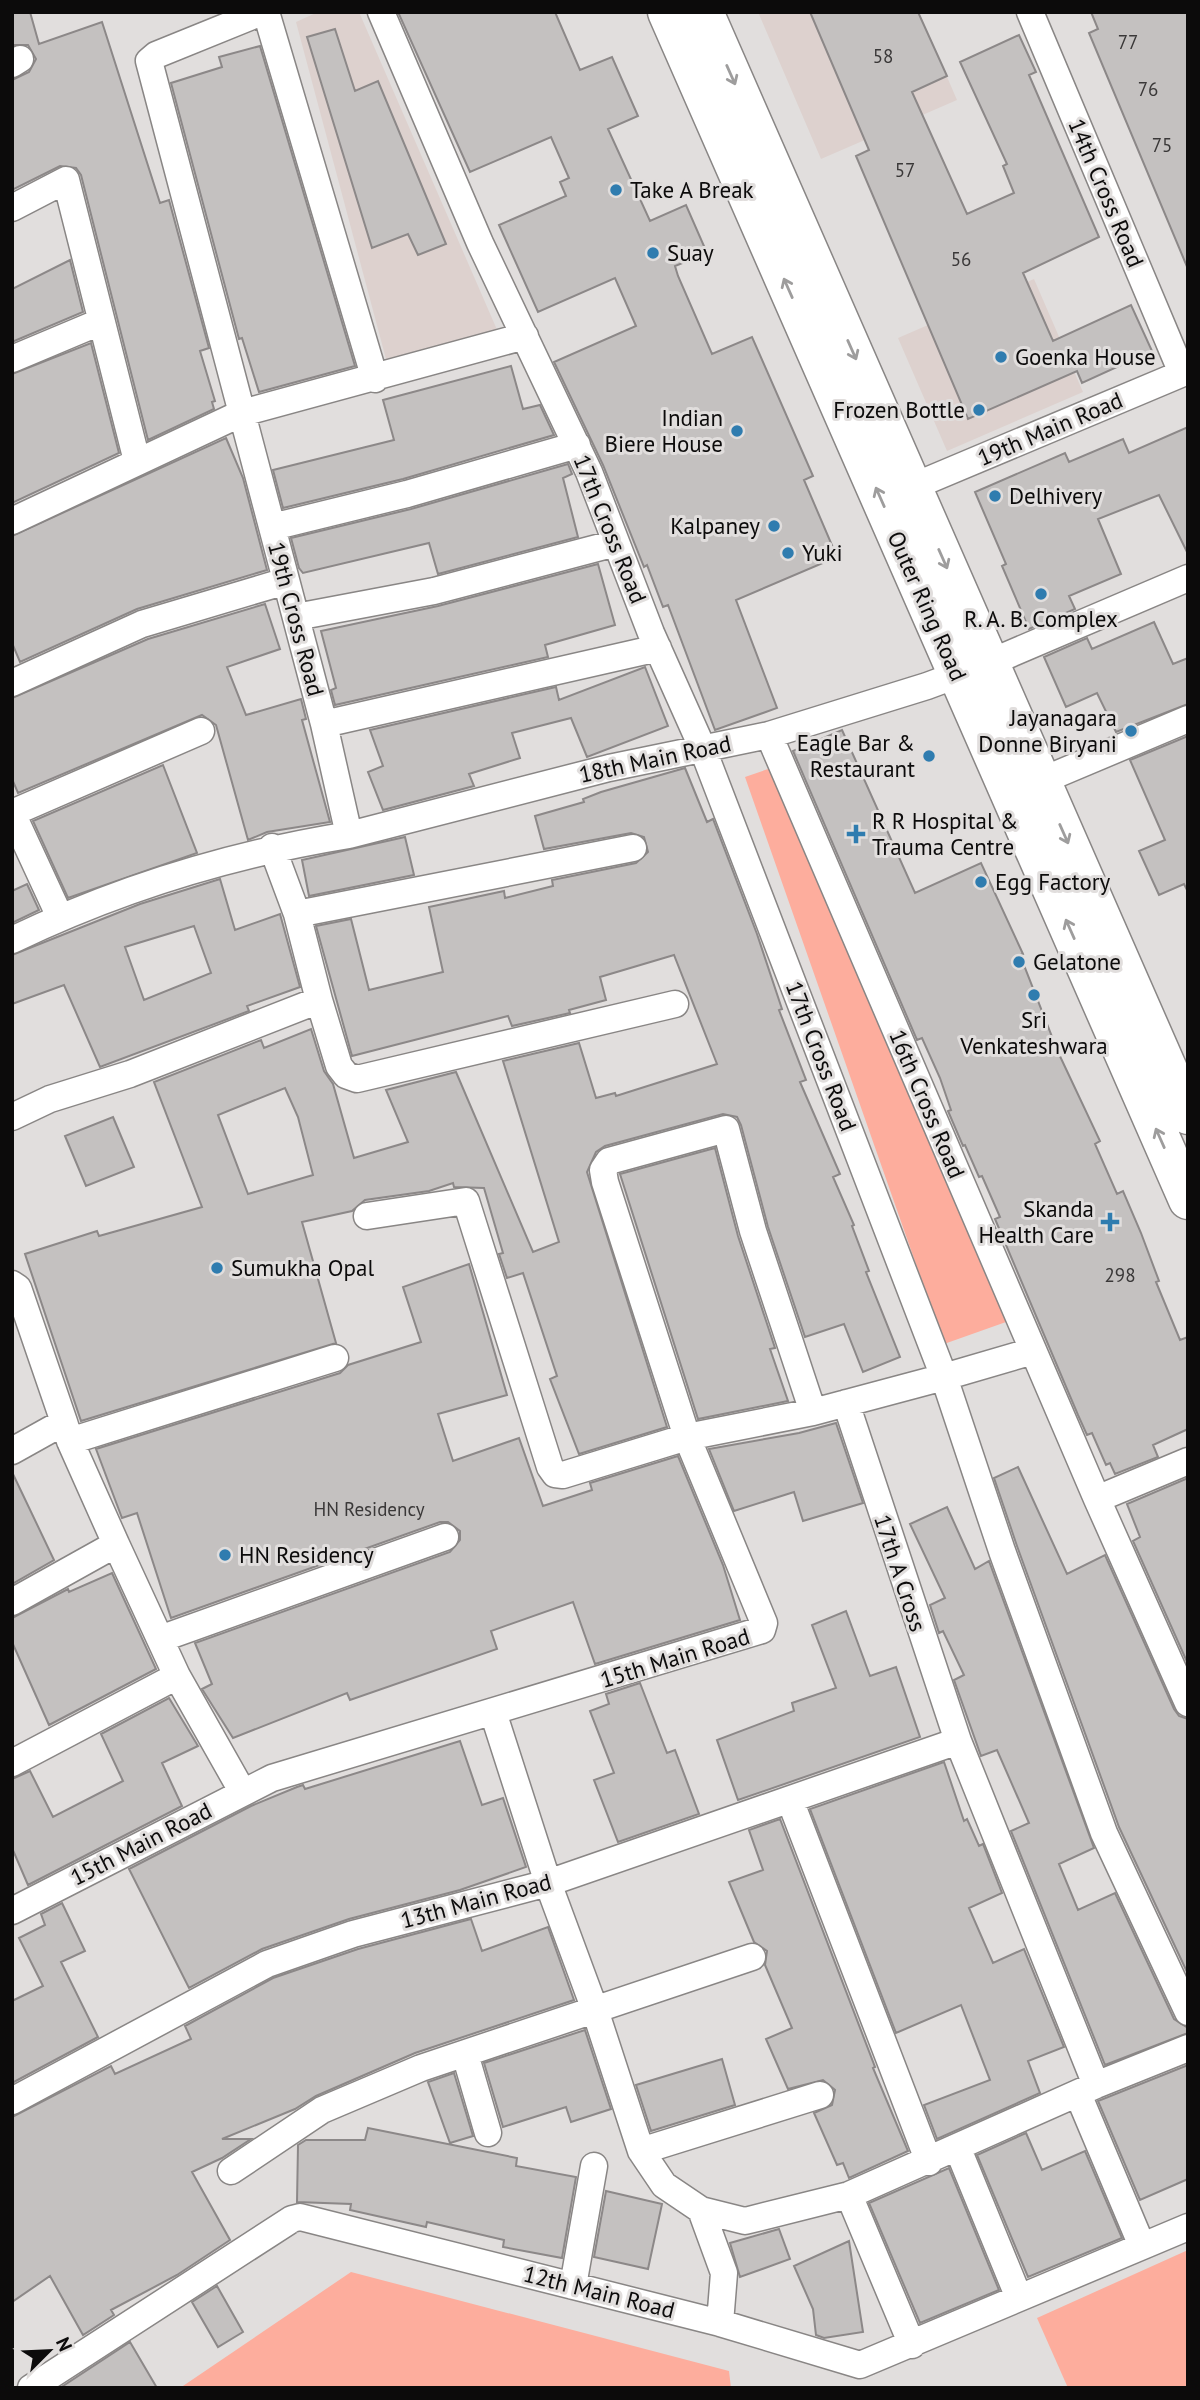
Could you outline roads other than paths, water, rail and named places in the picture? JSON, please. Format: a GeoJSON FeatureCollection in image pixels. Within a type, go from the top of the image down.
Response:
{"type":"FeatureCollection","features":[{"type":"Feature","properties":{"kind":"highway","name":"Outer Ring Road"},"geometry":{"type":"LineString","coordinates":[[667,12],[973,668],[1188,1200]]}},
{"type":"Feature","properties":{"kind":"highway","name":"Outer Ring Road"},"geometry":{"type":"LineString","coordinates":[[704,12],[912,487],[973,668],[1041,781],[1188,1115]]}},
{"type":"Feature","properties":{"kind":"street","name":"19th Cross Road"},"geometry":{"type":"LineString","coordinates":[[264,12],[156,55],[149,61],[324,724],[349,835]]}},
{"type":"Feature","properties":{"kind":"street"},"geometry":{"type":"LineString","coordinates":[[264,12],[375,379]]}},
{"type":"Feature","properties":{"kind":"street","name":"17th Cross Road"},"geometry":{"type":"LineString","coordinates":[[381,12],[480,243],[577,444],[658,648],[702,747],[944,1377],[1002,1551],[1104,1833],[1188,2012]]}},
{"type":"Feature","properties":{"kind":"street","name":"14th Cross Road"},"geometry":{"type":"LineString","coordinates":[[1030,12],[1185,372]]}},
{"type":"Feature","properties":{"kind":"street"},"geometry":{"type":"LineString","coordinates":[[12,208],[66,180],[137,461]]}},
{"type":"Feature","properties":{"kind":"street"},"geometry":{"type":"LineString","coordinates":[[12,359],[100,322]]}},
{"type":"Feature","properties":{"kind":"street"},"geometry":{"type":"LineString","coordinates":[[12,521],[242,413],[375,379],[525,336]]}},
{"type":"Feature","properties":{"kind":"street","name":"19th Main Road"},"geometry":{"type":"LineString","coordinates":[[912,487],[1185,372]]}},
{"type":"Feature","properties":{"kind":"street"},"geometry":{"type":"LineString","coordinates":[[272,527],[407,494],[577,444]]}},
{"type":"Feature","properties":{"kind":"street"},"geometry":{"type":"LineString","coordinates":[[296,617],[435,591],[616,543]]}},
{"type":"Feature","properties":{"kind":"street","name":"18th Main Road"},"geometry":{"type":"LineString","coordinates":[[349,835],[702,747],[769,735],[973,668],[1188,578]]}},
{"type":"Feature","properties":{"kind":"street"},"geometry":{"type":"LineString","coordinates":[[12,683],[142,624],[286,581]]}},
{"type":"Feature","properties":{"kind":"street"},"geometry":{"type":"LineString","coordinates":[[324,724],[658,648]]}},
{"type":"Feature","properties":{"kind":"street"},"geometry":{"type":"LineString","coordinates":[[1041,781],[1188,719]]}},
{"type":"Feature","properties":{"kind":"street"},"geometry":{"type":"LineString","coordinates":[[60,917],[12,813],[201,731]]}},
{"type":"Feature","properties":{"kind":"street","name":"16th Cross Road"},"geometry":{"type":"LineString","coordinates":[[769,735],[1033,1352],[1188,1703]]}},
{"type":"Feature","properties":{"kind":"street"},"geometry":{"type":"LineString","coordinates":[[12,940],[60,917],[138,886],[272,847],[349,835]]}},
{"type":"Feature","properties":{"kind":"street"},"geometry":{"type":"LineString","coordinates":[[272,847],[297,914],[339,1066],[346,1076],[357,1079],[675,1004]]}},
{"type":"Feature","properties":{"kind":"street"},"geometry":{"type":"LineString","coordinates":[[297,914],[633,848]]}},
{"type":"Feature","properties":{"kind":"street"},"geometry":{"type":"LineString","coordinates":[[12,1117],[50,1098],[130,1073],[319,1000]]}},
{"type":"Feature","properties":{"kind":"street","name":"15th Main Road"},"geometry":{"type":"LineString","coordinates":[[17,1900],[272,1778],[762,1630],[764,1623],[687,1437],[604,1170],[609,1161],[726,1129],[753,1231],[813,1412]]}},
{"type":"Feature","properties":{"kind":"street"},"geometry":{"type":"LineString","coordinates":[[367,1216],[466,1201],[550,1468],[555,1474],[563,1475],[687,1437],[813,1412],[1033,1352]]}},
{"type":"Feature","properties":{"kind":"street"},"geometry":{"type":"LineString","coordinates":[[12,1284],[18,1288],[67,1432],[116,1544],[177,1676],[242,1791]]}},
{"type":"Feature","properties":{"kind":"street"},"geometry":{"type":"LineString","coordinates":[[12,1451],[67,1432],[335,1358]]}},
{"type":"Feature","properties":{"kind":"street","name":"17th A Cross"},"geometry":{"type":"LineString","coordinates":[[846,1403],[958,1741],[1142,2246]]}},
{"type":"Feature","properties":{"kind":"street"},"geometry":{"type":"LineString","coordinates":[[1097,1499],[1188,1461]]}},
{"type":"Feature","properties":{"kind":"street"},"geometry":{"type":"LineString","coordinates":[[160,1639],[445,1538]]}},
{"type":"Feature","properties":{"kind":"street"},"geometry":{"type":"LineString","coordinates":[[12,1602],[116,1544]]}},
{"type":"Feature","properties":{"kind":"street"},"geometry":{"type":"LineString","coordinates":[[12,1763],[177,1676]]}},
{"type":"Feature","properties":{"kind":"street"},"geometry":{"type":"LineString","coordinates":[[493,1713],[548,1883],[595,2010],[641,2151],[664,2185],[701,2210],[745,2221],[849,2195],[1188,2048]]}},
{"type":"Feature","properties":{"kind":"street","name":"13th Main Road"},"geometry":{"type":"LineString","coordinates":[[12,2101],[267,1964],[352,1934],[548,1883],[958,1741]]}},
{"type":"Feature","properties":{"kind":"street"},"geometry":{"type":"LineString","coordinates":[[789,1800],[929,2162]]}},
{"type":"Feature","properties":{"kind":"street"},"geometry":{"type":"LineString","coordinates":[[232,2171],[322,2110],[464,2054],[752,1957]]}},
{"type":"Feature","properties":{"kind":"street"},"geometry":{"type":"LineString","coordinates":[[464,2054],[488,2133]]}},
{"type":"Feature","properties":{"kind":"street"},"geometry":{"type":"LineString","coordinates":[[641,2151],[820,2095]]}},
{"type":"Feature","properties":{"kind":"street"},"geometry":{"type":"LineString","coordinates":[[958,2149],[1019,2298]]}},
{"type":"Feature","properties":{"kind":"street"},"geometry":{"type":"LineString","coordinates":[[573,2286],[594,2166]]}},
{"type":"Feature","properties":{"kind":"street"},"geometry":{"type":"LineString","coordinates":[[849,2195],[912,2345]]}},
{"type":"Feature","properties":{"kind":"street"},"geometry":{"type":"LineString","coordinates":[[701,2210],[724,2273],[720,2323]]}},
{"type":"Feature","properties":{"kind":"street","name":"12th Main Road"},"geometry":{"type":"LineString","coordinates":[[31,2388],[292,2219],[300,2217],[720,2323],[860,2365],[1188,2227]]}},
{"type":"Feature","properties":{"kind":"place","name":"Take A Break"},"geometry":{"type":"Point","coordinates":[616,190]}},
{"type":"Feature","properties":{"kind":"place","name":"Suay"},"geometry":{"type":"Point","coordinates":[653,253]}},
{"type":"Feature","properties":{"kind":"place","name":"Goenka House"},"geometry":{"type":"Point","coordinates":[1001,357]}},
{"type":"Feature","properties":{"kind":"place","name":"Frozen Bottle"},"geometry":{"type":"Point","coordinates":[979,410]}},
{"type":"Feature","properties":{"kind":"place","name":"Indian Biere House"},"geometry":{"type":"Point","coordinates":[737,431]}},
{"type":"Feature","properties":{"kind":"place","name":"Delhivery"},"geometry":{"type":"Point","coordinates":[995,496]}},
{"type":"Feature","properties":{"kind":"place","name":"Kalpaney"},"geometry":{"type":"Point","coordinates":[774,526]}},
{"type":"Feature","properties":{"kind":"place","name":"Yuki"},"geometry":{"type":"Point","coordinates":[788,553]}},
{"type":"Feature","properties":{"kind":"place","name":"R. A. B. Complex"},"geometry":{"type":"Point","coordinates":[1041,594]}},
{"type":"Feature","properties":{"kind":"place","name":"Jayanagara Donne Biryani"},"geometry":{"type":"Point","coordinates":[1131,731]}},
{"type":"Feature","properties":{"kind":"place","name":"Eagle Bar & Restaurant"},"geometry":{"type":"Point","coordinates":[929,756]}},
{"type":"Feature","properties":{"kind":"place","name":"R R Hospital & Trauma Centre"},"geometry":{"type":"Point","coordinates":[856,834]}},
{"type":"Feature","properties":{"kind":"place","name":"Egg Factory"},"geometry":{"type":"Point","coordinates":[981,882]}},
{"type":"Feature","properties":{"kind":"place","name":"Gelatone"},"geometry":{"type":"Point","coordinates":[1019,962]}},
{"type":"Feature","properties":{"kind":"place","name":"Sri Venkateshwara"},"geometry":{"type":"Point","coordinates":[1034,995]}},
{"type":"Feature","properties":{"kind":"place","name":"Skanda Health Care"},"geometry":{"type":"Point","coordinates":[1110,1222]}},
{"type":"Feature","properties":{"kind":"place","name":"Sumukha Opal"},"geometry":{"type":"Point","coordinates":[217,1268]}},
{"type":"Feature","properties":{"kind":"place","name":"HN Residency"},"geometry":{"type":"Point","coordinates":[225,1555]}}]}
